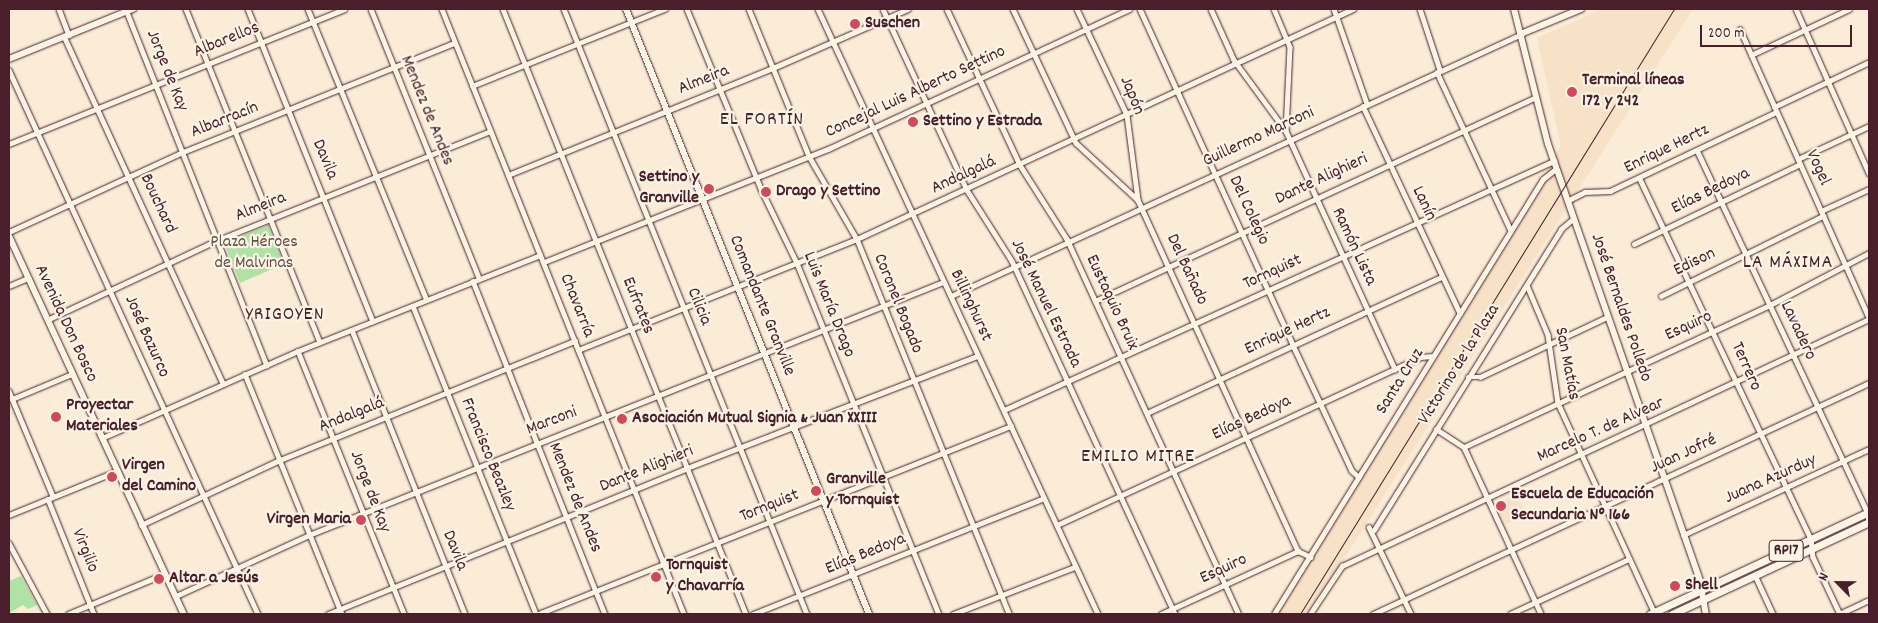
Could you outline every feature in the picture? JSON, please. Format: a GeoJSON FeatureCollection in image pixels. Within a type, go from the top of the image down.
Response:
{"type":"FeatureCollection","features":[{"type":"Feature","properties":{"kind":"main road","name":"Comandante Granville"},"geometry":{"type":"LineString","coordinates":[[626,9],[869,614]]}},
{"type":"Feature","properties":{"kind":"main road","name":"José Bernaldes Polledo"},"geometry":{"type":"LineString","coordinates":[[1514,9],[1523,34],[1535,98],[1556,169],[1702,590],[1706,614]]}},
{"type":"Feature","properties":{"kind":"main road","name":"Guillermo Marconi"},"geometry":{"type":"LineString","coordinates":[[1523,34],[1580,9]]}},
{"type":"Feature","properties":{"kind":"main road"},"geometry":{"type":"LineString","coordinates":[[9,59],[130,10]]}},
{"type":"Feature","properties":{"kind":"main road","name":"Avenida Don Bosco"},"geometry":{"type":"LineString","coordinates":[[9,236],[116,471],[184,614]]}},
{"type":"Feature","properties":{"kind":"main road","name":"RP17"},"geometry":{"type":"LineString","coordinates":[[1652,613],[1869,512]]}},
{"type":"Feature","properties":{"kind":"main road","name":"RP17"},"geometry":{"type":"LineString","coordinates":[[1672,614],[1869,523]]}},
{"type":"Feature","properties":{"kind":"street","name":"Bouchard"},"geometry":{"type":"LineString","coordinates":[[59,9],[67,35],[97,108],[224,384]]}},
{"type":"Feature","properties":{"kind":"street"},"geometry":{"type":"LineString","coordinates":[[186,9],[320,342]]}},
{"type":"Feature","properties":{"kind":"street","name":"Davila"},"geometry":{"type":"LineString","coordinates":[[248,9],[373,321]]}},
{"type":"Feature","properties":{"kind":"street"},"geometry":{"type":"LineString","coordinates":[[308,9],[427,300]]}},
{"type":"Feature","properties":{"kind":"street","name":"Albarellos"},"geometry":{"type":"LineString","coordinates":[[9,144],[344,9]]}},
{"type":"Feature","properties":{"kind":"street","name":"Mendez de Andes"},"geometry":{"type":"LineString","coordinates":[[371,9],[480,278]]}},
{"type":"Feature","properties":{"kind":"street","name":"Chavarría"},"geometry":{"type":"LineString","coordinates":[[442,9],[684,614]]}},
{"type":"Feature","properties":{"kind":"street","name":"Eufrates"},"geometry":{"type":"LineString","coordinates":[[503,9],[746,614]]}},
{"type":"Feature","properties":{"kind":"street","name":"Cilicia"},"geometry":{"type":"LineString","coordinates":[[564,9],[807,614]]}},
{"type":"Feature","properties":{"kind":"street"},"geometry":{"type":"LineString","coordinates":[[472,86],[666,9]]}},
{"type":"Feature","properties":{"kind":"street","name":"Luis María Drago"},"geometry":{"type":"LineString","coordinates":[[687,9],[756,177],[797,263],[912,552],[939,614]]}},
{"type":"Feature","properties":{"kind":"street","name":"Coronel Bogado"},"geometry":{"type":"LineString","coordinates":[[749,9],[809,156],[857,239],[1008,614]]}},
{"type":"Feature","properties":{"kind":"street","name":"Billinghurst"},"geometry":{"type":"LineString","coordinates":[[818,9],[1098,614]]}},
{"type":"Feature","properties":{"kind":"street","name":"José Manuel Estrada"},"geometry":{"type":"LineString","coordinates":[[883,9],[967,190],[1015,268],[1174,612]]}},
{"type":"Feature","properties":{"kind":"street","name":"Almeira"},"geometry":{"type":"LineString","coordinates":[[508,175],[773,68],[908,9]]}},
{"type":"Feature","properties":{"kind":"street","name":"Eustaquio Bruix"},"geometry":{"type":"LineString","coordinates":[[948,9],[1020,165],[1068,242],[1239,614]]}},
{"type":"Feature","properties":{"kind":"street","name":"Del Bañado"},"geometry":{"type":"LineString","coordinates":[[1012,9],[1074,140],[1138,200],[1298,551]]}},
{"type":"Feature","properties":{"kind":"street","name":"Japón"},"geometry":{"type":"LineString","coordinates":[[1077,9],[1127,115],[1138,200]]}},
{"type":"Feature","properties":{"kind":"street","name":"Concejal Luis Alberto Settino"},"geometry":{"type":"LineString","coordinates":[[544,262],[874,129],[1130,9]]}},
{"type":"Feature","properties":{"kind":"street","name":"Del Colegio"},"geometry":{"type":"LineString","coordinates":[[1140,9],[1293,345],[1352,471],[1359,477]]}},
{"type":"Feature","properties":{"kind":"street","name":"Ramón Lista"},"geometry":{"type":"LineString","coordinates":[[1210,9],[1236,63],[1286,132],[1395,368]]}},
{"type":"Feature","properties":{"kind":"street"},"geometry":{"type":"LineString","coordinates":[[1274,9],[1288,39],[1286,132]]}},
{"type":"Feature","properties":{"kind":"street","name":"Lanín"},"geometry":{"type":"LineString","coordinates":[[1334,9],[1365,105],[1441,277],[1460,313]]}},
{"type":"Feature","properties":{"kind":"street","name":"Andalgalá"},"geometry":{"type":"LineString","coordinates":[[578,350],[737,288],[914,214],[1353,9]]}},
{"type":"Feature","properties":{"kind":"street"},"geometry":{"type":"LineString","coordinates":[[1420,9],[1439,71],[1511,231]]}},
{"type":"Feature","properties":{"kind":"street"},"geometry":{"type":"LineString","coordinates":[[1796,9],[1869,173]]}},
{"type":"Feature","properties":{"kind":"street"},"geometry":{"type":"LineString","coordinates":[[1751,55],[1849,9]]}},
{"type":"Feature","properties":{"kind":"street","name":"Jorge de Kay"},"geometry":{"type":"LineString","coordinates":[[130,10],[156,85],[267,365]]}},
{"type":"Feature","properties":{"kind":"street","name":"Vogel"},"geometry":{"type":"LineString","coordinates":[[1740,29],[1869,318]]}},
{"type":"Feature","properties":{"kind":"street","name":"Guillermo Marconi"},"geometry":{"type":"LineString","coordinates":[[951,296],[1523,34]]}},
{"type":"Feature","properties":{"kind":"street","name":"Albarracín"},"geometry":{"type":"LineString","coordinates":[[9,232],[183,152],[454,42]]}},
{"type":"Feature","properties":{"kind":"street","name":"Enrique Hertz"},"geometry":{"type":"LineString","coordinates":[[1567,201],[1586,192],[1610,192],[1640,179],[1828,81],[1869,62]]}},
{"type":"Feature","properties":{"kind":"street","name":"José Bazurco"},"geometry":{"type":"LineString","coordinates":[[9,70],[258,614]]}},
{"type":"Feature","properties":{"kind":"street","name":"Dante Alighieri"},"geometry":{"type":"LineString","coordinates":[[1096,301],[1168,266],[1535,98]]}},
{"type":"Feature","properties":{"kind":"street","name":"Elías Bedoya"},"geometry":{"type":"LineString","coordinates":[[1634,244],[1721,202],[1869,126]]}},
{"type":"Feature","properties":{"kind":"street","name":"Almeira"},"geometry":{"type":"LineString","coordinates":[[47,320],[218,240],[490,131]]}},
{"type":"Feature","properties":{"kind":"street","name":"Lavadero"},"geometry":{"type":"LineString","coordinates":[[1697,150],[1869,512],[1869,523]]}},
{"type":"Feature","properties":{"kind":"street","name":"Tornquist"},"geometry":{"type":"LineString","coordinates":[[1004,410],[1554,161]]}},
{"type":"Feature","properties":{"kind":"street","name":"Santa Cruz"},"geometry":{"type":"LineString","coordinates":[[1274,614],[1543,179],[1556,169]]}},
{"type":"Feature","properties":{"kind":"street","name":"Terrero"},"geometry":{"type":"LineString","coordinates":[[1640,179],[1714,331],[1737,384],[1811,539]]}},
{"type":"Feature","properties":{"kind":"street","name":"Edison"},"geometry":{"type":"LineString","coordinates":[[1661,296],[1869,188]]}},
{"type":"Feature","properties":{"kind":"street","name":"Victorino de la Plaza"},"geometry":{"type":"LineString","coordinates":[[1374,530],[1560,229],[1573,219]]}},
{"type":"Feature","properties":{"kind":"street","name":"Esquiro"},"geometry":{"type":"LineString","coordinates":[[1464,447],[1770,305],[1869,253]]}},
{"type":"Feature","properties":{"kind":"street"},"geometry":{"type":"LineString","coordinates":[[102,438],[298,351],[540,255]]}},
{"type":"Feature","properties":{"kind":"street","name":"Enrique Hertz"},"geometry":{"type":"LineString","coordinates":[[1147,414],[1441,277]]}},
{"type":"Feature","properties":{"kind":"street"},"geometry":{"type":"LineString","coordinates":[[9,286],[28,278]]}},
{"type":"Feature","properties":{"kind":"street","name":"Mendez de Andes"},"geometry":{"type":"LineString","coordinates":[[473,281],[536,443],[606,614]]}},
{"type":"Feature","properties":{"kind":"street","name":"Marconi"},"geometry":{"type":"LineString","coordinates":[[176,596],[310,535],[536,443],[943,282]]}},
{"type":"Feature","properties":{"kind":"street","name":"San Matías"},"geometry":{"type":"LineString","coordinates":[[1527,285],[1550,343],[1558,403],[1652,613]]}},
{"type":"Feature","properties":{"kind":"street","name":"Francisco Beazley"},"geometry":{"type":"LineString","coordinates":[[413,306],[537,614]]}},
{"type":"Feature","properties":{"kind":"street"},"geometry":{"type":"LineString","coordinates":[[1468,378],[1480,377],[1608,317]]}},
{"type":"Feature","properties":{"kind":"street","name":"Marcelo T. de Alvear"},"geometry":{"type":"LineString","coordinates":[[1310,614],[1342,566],[1737,384],[1869,318]]}},
{"type":"Feature","properties":{"kind":"street","name":"Davila"},"geometry":{"type":"LineString","coordinates":[[352,330],[465,614]]}},
{"type":"Feature","properties":{"kind":"street","name":"Andalgalá"},"geometry":{"type":"LineString","coordinates":[[141,525],[280,460],[575,341]]}},
{"type":"Feature","properties":{"kind":"street","name":"Jorge de Kay"},"geometry":{"type":"LineString","coordinates":[[298,351],[362,514],[404,614]]}},
{"type":"Feature","properties":{"kind":"street","name":"Dante Alighieri"},"geometry":{"type":"LineString","coordinates":[[328,614],[341,612],[392,587],[566,516],[913,379],[977,356]]}},
{"type":"Feature","properties":{"kind":"street","name":"Elías Bedoya"},"geometry":{"type":"LineString","coordinates":[[1057,525],[1395,368],[1420,358],[1433,356]]}},
{"type":"Feature","properties":{"kind":"street"},"geometry":{"type":"LineString","coordinates":[[53,496],[10,396],[72,374]]}},
{"type":"Feature","properties":{"kind":"street"},"geometry":{"type":"LineString","coordinates":[[245,374],[341,612]]}},
{"type":"Feature","properties":{"kind":"street","name":"Juan Jofré"},"geometry":{"type":"LineString","coordinates":[[1373,614],[1869,383]]}},
{"type":"Feature","properties":{"kind":"street","name":"Tornquist"},"geometry":{"type":"LineString","coordinates":[[537,614],[1011,426]]}},
{"type":"Feature","properties":{"kind":"street"},"geometry":{"type":"LineString","coordinates":[[1436,429],[1464,447],[1541,614]]}},
{"type":"Feature","properties":{"kind":"street","name":"Juana Azurduy"},"geometry":{"type":"LineString","coordinates":[[1683,535],[1869,449]]}},
{"type":"Feature","properties":{"kind":"street"},"geometry":{"type":"LineString","coordinates":[[9,515],[116,471]]}},
{"type":"Feature","properties":{"kind":"street","name":"Elías Bedoya"},"geometry":{"type":"LineString","coordinates":[[753,614],[853,576],[1044,498]]}},
{"type":"Feature","properties":{"kind":"street","name":"Virgilio"},"geometry":{"type":"LineString","coordinates":[[48,499],[94,614]]}},
{"type":"Feature","properties":{"kind":"street"},"geometry":{"type":"LineString","coordinates":[[1370,527],[1374,530],[1380,548],[1411,614]]}},
{"type":"Feature","properties":{"kind":"street"},"geometry":{"type":"LineString","coordinates":[[1811,539],[1811,549],[1839,614],[1869,600]]}},
{"type":"Feature","properties":{"kind":"street"},"geometry":{"type":"LineString","coordinates":[[9,543],[47,614]]}},
{"type":"Feature","properties":{"kind":"street"},"geometry":{"type":"LineString","coordinates":[[1298,551],[1311,557]]}},
{"type":"Feature","properties":{"kind":"street","name":"Esquiro"},"geometry":{"type":"LineString","coordinates":[[1161,614],[1174,612],[1298,551]]}},
{"type":"Feature","properties":{"kind":"street"},"geometry":{"type":"LineString","coordinates":[[1510,614],[1629,559]]}},
{"type":"Feature","properties":{"kind":"street"},"geometry":{"type":"LineString","coordinates":[[953,614],[1075,567]]}},
{"type":"Feature","properties":{"kind":"street"},"geometry":{"type":"LineString","coordinates":[[68,614],[164,574]]}},
{"type":"Feature","properties":{"kind":"street"},"geometry":{"type":"LineString","coordinates":[[1755,575],[1773,614]]}},
{"type":"Feature","properties":{"kind":"shaded area"},"geometry":{"type":"Polygon","coordinates":[[[1602,9],[1693,9],[1309,614],[1276,614],[1561,146],[1537,38],[1602,9]]]}},
{"type":"Feature","properties":{"kind":"shaded area"},"geometry":{"type":"Polygon","coordinates":[[[1517,494],[1526,515],[1506,524],[1496,505],[1517,494]]]}},
{"type":"Feature","properties":{"kind":"green space","name":"Plaza Héroes de Malvinas"},"geometry":{"type":"Polygon","coordinates":[[[268,225],[284,264],[240,283],[224,243],[268,225]]]}},
{"type":"Feature","properties":{"kind":"green space"},"geometry":{"type":"Polygon","coordinates":[[[21,576],[37,605],[28,609],[23,605],[9,613],[9,581],[21,576]]]}},
{"type":"Feature","properties":{"kind":"railway"},"geometry":{"type":"LineString","coordinates":[[1300,614],[1674,9]]}},
{"type":"Feature","properties":{"kind":"place","name":"Suschen"},"geometry":{"type":"Point","coordinates":[855,24]}},
{"type":"Feature","properties":{"kind":"place","name":"Terminal líneas 172 y 242"},"geometry":{"type":"Point","coordinates":[1572,92]}},
{"type":"Feature","properties":{"kind":"place","name":"Settino y Estrada"},"geometry":{"type":"Point","coordinates":[913,122]}},
{"type":"Feature","properties":{"kind":"place","name":"Settino y Granville"},"geometry":{"type":"Point","coordinates":[709,189]}},
{"type":"Feature","properties":{"kind":"place","name":"Drago y Settino"},"geometry":{"type":"Point","coordinates":[766,192]}},
{"type":"Feature","properties":{"kind":"place","name":"Proyectar Materiales"},"geometry":{"type":"Point","coordinates":[56,417]}},
{"type":"Feature","properties":{"kind":"place","name":"Asociación Mutual Signia & Juan XXIII"},"geometry":{"type":"Point","coordinates":[622,419]}},
{"type":"Feature","properties":{"kind":"place","name":"Virgen del Camino"},"geometry":{"type":"Point","coordinates":[112,477]}},
{"type":"Feature","properties":{"kind":"place","name":"Granville y Tornquist"},"geometry":{"type":"Point","coordinates":[816,491]}},
{"type":"Feature","properties":{"kind":"place","name":"Escuela de Educación Secundaria N° 166"},"geometry":{"type":"Point","coordinates":[1501,506]}},
{"type":"Feature","properties":{"kind":"place","name":"Virgen Maria"},"geometry":{"type":"Point","coordinates":[361,520]}},
{"type":"Feature","properties":{"kind":"place","name":"Tornquist y Chavarría"},"geometry":{"type":"Point","coordinates":[656,577]}},
{"type":"Feature","properties":{"kind":"place","name":"Altar a Jesús"},"geometry":{"type":"Point","coordinates":[159,579]}},
{"type":"Feature","properties":{"kind":"place","name":"Shell"},"geometry":{"type":"Point","coordinates":[1675,586]}},
{"type":"Feature","properties":{"kind":"district","name":"EL FORTÍN"},"geometry":{"type":"Point","coordinates":[762,120]}},
{"type":"Feature","properties":{"kind":"district","name":"LA MÁXIMA"},"geometry":{"type":"Point","coordinates":[1788,263]}},
{"type":"Feature","properties":{"kind":"district","name":"YRIGOYEN"},"geometry":{"type":"Point","coordinates":[285,315]}},
{"type":"Feature","properties":{"kind":"district","name":"EMILIO MITRE"},"geometry":{"type":"Point","coordinates":[1138,457]}}]}
